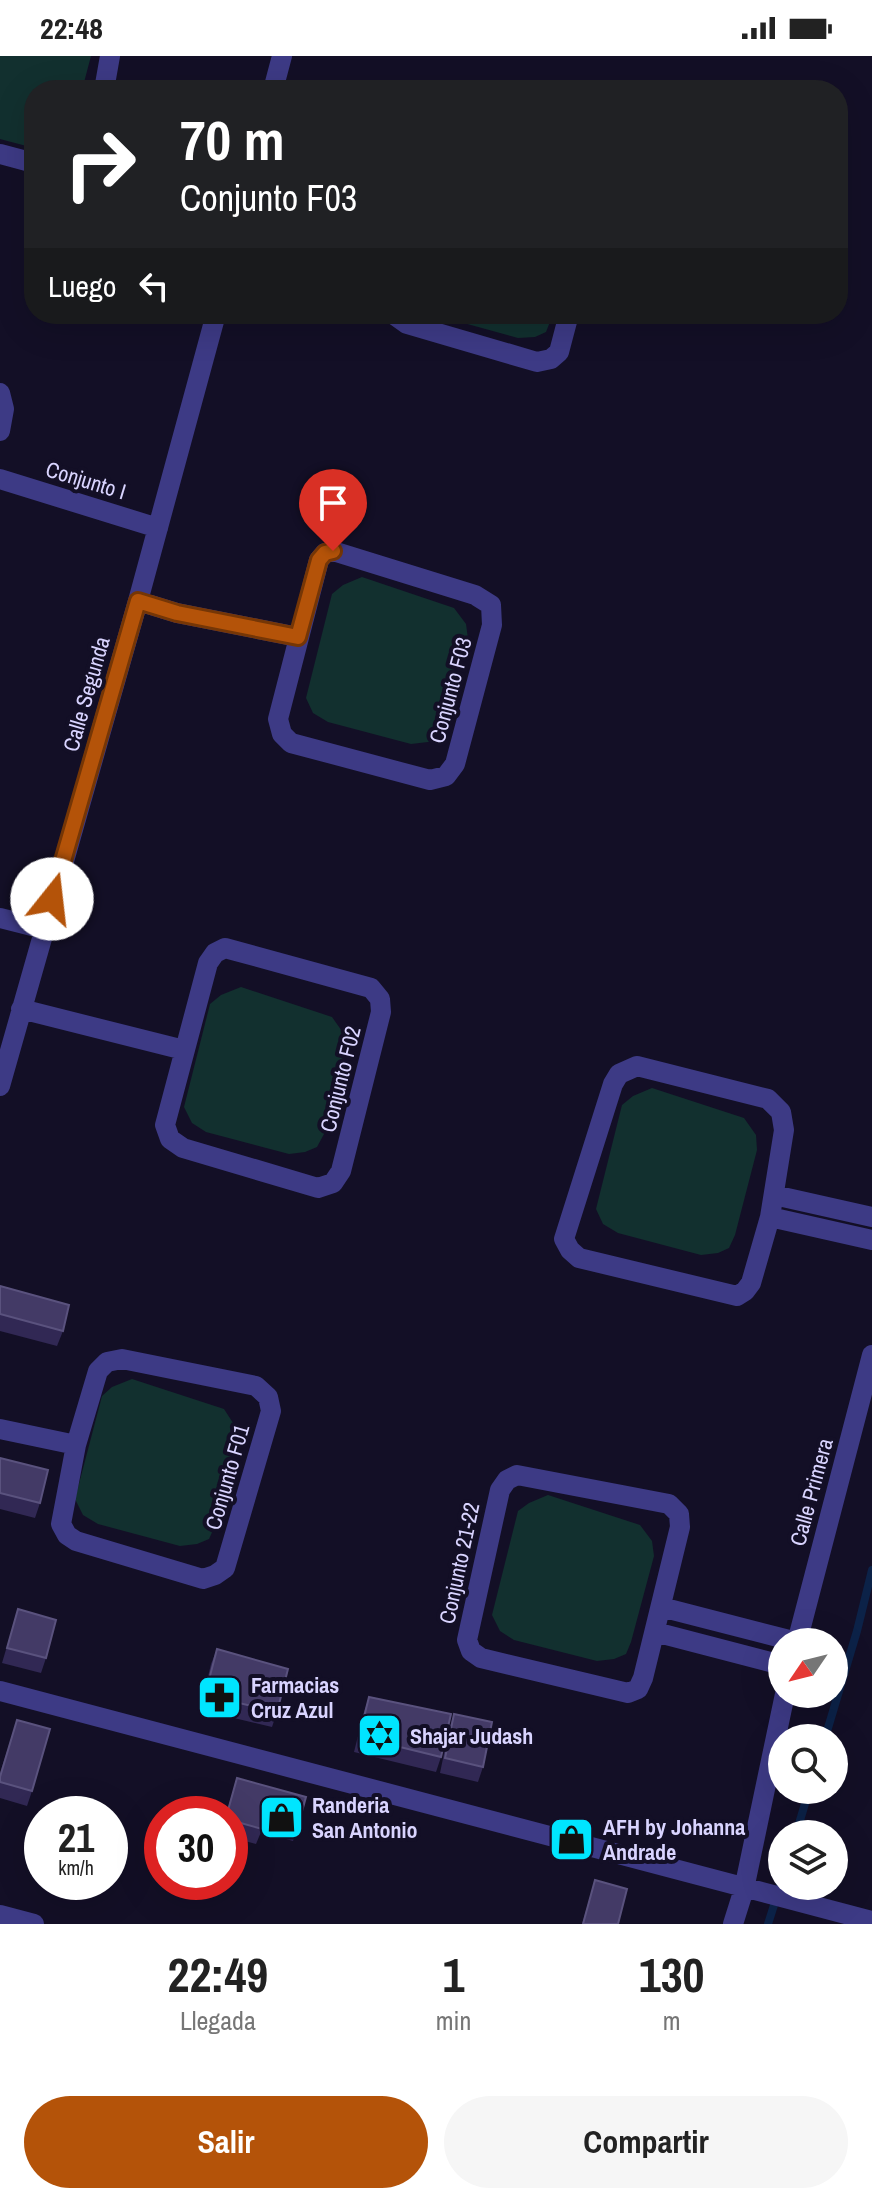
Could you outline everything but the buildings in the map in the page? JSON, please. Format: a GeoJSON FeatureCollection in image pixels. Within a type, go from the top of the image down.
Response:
{"type":"FeatureCollection","features":[{"type":"Feature","properties":{"kind":"street"},"geometry":{"type":"LineString","coordinates":[[106,80],[110,56]]}},
{"type":"Feature","properties":{"kind":"street"},"geometry":{"type":"LineString","coordinates":[[276,80],[282,56]]}},
{"type":"Feature","properties":{"kind":"street"},"geometry":{"type":"LineString","coordinates":[[0,154],[24,160]]}},
{"type":"Feature","properties":{"kind":"street","name":"Calle Segunda"},"geometry":{"type":"LineString","coordinates":[[0,1086],[213,324]]}},
{"type":"Feature","properties":{"kind":"street"},"geometry":{"type":"LineString","coordinates":[[407,324],[537,362],[551,359],[559,352],[566,324]]}},
{"type":"Feature","properties":{"kind":"street"},"geometry":{"type":"LineString","coordinates":[[0,393],[4,409],[0,431]]}},
{"type":"Feature","properties":{"kind":"street","name":"Conjunto I"},"geometry":{"type":"LineString","coordinates":[[0,479],[158,528]]}},
{"type":"Feature","properties":{"kind":"street","name":"Conjunto F03"},"geometry":{"type":"LineString","coordinates":[[333,551],[475,595],[491,605],[492,625],[452,770],[446,776],[430,780],[291,743],[282,734],[278,719],[298,637],[319,560],[325,553],[333,551]]}},
{"type":"Feature","properties":{"kind":"street"},"geometry":{"type":"LineString","coordinates":[[138,601],[177,613],[298,637]]}},
{"type":"Feature","properties":{"kind":"street"},"geometry":{"type":"LineString","coordinates":[[0,918],[44,929]]}},
{"type":"Feature","properties":{"kind":"street","name":"Conjunto F02"},"geometry":{"type":"LineString","coordinates":[[225,948],[371,988],[380,999],[381,1012],[341,1171],[333,1183],[318,1188],[183,1148],[170,1139],[165,1125],[184,1050],[208,963],[215,953],[225,948]]}},
{"type":"Feature","properties":{"kind":"street"},"geometry":{"type":"LineString","coordinates":[[21,1009],[184,1050]]}},
{"type":"Feature","properties":{"kind":"street"},"geometry":{"type":"LineString","coordinates":[[637,1066],[768,1099],[781,1112],[784,1130],[774,1195],[751,1283],[737,1296],[579,1258],[564,1239],[613,1084],[619,1074],[637,1066]]}},
{"type":"Feature","properties":{"kind":"street"},"geometry":{"type":"LineString","coordinates":[[774,1195],[872,1217]]}},
{"type":"Feature","properties":{"kind":"street"},"geometry":{"type":"LineString","coordinates":[[770,1217],[872,1240]]}},
{"type":"Feature","properties":{"kind":"street","name":"Calle Primera"},"geometry":{"type":"LineString","coordinates":[[801,1628],[872,1355]]}},
{"type":"Feature","properties":{"kind":"street","name":"Conjunto F01"},"geometry":{"type":"LineString","coordinates":[[122,1359],[256,1386],[268,1397],[271,1411],[225,1568],[203,1579],[76,1541],[67,1535],[61,1524],[76,1445],[98,1371],[107,1362],[122,1359]]}},
{"type":"Feature","properties":{"kind":"street"},"geometry":{"type":"LineString","coordinates":[[0,1429],[76,1445]]}},
{"type":"Feature","properties":{"kind":"street","name":"Conjunto 21-22"},"geometry":{"type":"LineString","coordinates":[[517,1475],[669,1504],[679,1514],[680,1527],[661,1607],[643,1678],[638,1689],[628,1693],[481,1658],[471,1651],[467,1640],[500,1490],[507,1480],[517,1475]]}},
{"type":"Feature","properties":{"kind":"street"},"geometry":{"type":"LineString","coordinates":[[661,1607],[768,1635]]}},
{"type":"Feature","properties":{"kind":"street"},"geometry":{"type":"LineString","coordinates":[[655,1632],[768,1661]]}},
{"type":"Feature","properties":{"kind":"street"},"geometry":{"type":"LineString","coordinates":[[0,1691],[872,1921]]}},
{"type":"Feature","properties":{"kind":"street"},"geometry":{"type":"LineString","coordinates":[[733,1924],[744,1889],[782,1708]]}},
{"type":"Feature","properties":{"kind":"street"},"geometry":{"type":"LineString","coordinates":[[0,1915],[34,1924]]}},
{"type":"Feature","properties":{"kind":"green space"},"geometry":{"type":"Polygon","coordinates":[[[0,56],[91,56],[85,80],[24,80],[24,145],[0,139],[0,56]]]}},
{"type":"Feature","properties":{"kind":"green space"},"geometry":{"type":"Polygon","coordinates":[[[467,324],[549,324],[546,332],[535,337],[518,338],[467,324]]]}},
{"type":"Feature","properties":{"kind":"green space"},"geometry":{"type":"Polygon","coordinates":[[[362,577],[454,608],[466,624],[468,639],[439,738],[411,744],[328,722],[313,713],[306,698],[332,594],[343,585],[362,577]]]}},
{"type":"Feature","properties":{"kind":"green space"},"geometry":{"type":"Polygon","coordinates":[[[241,987],[332,1017],[344,1034],[345,1048],[324,1134],[317,1147],[289,1154],[206,1132],[192,1123],[184,1107],[210,1004],[221,995],[241,987]]]}},
{"type":"Feature","properties":{"kind":"green space"},"geometry":{"type":"Polygon","coordinates":[[[652,1088],[744,1118],[756,1135],[757,1150],[735,1235],[729,1248],[718,1253],[701,1255],[618,1233],[603,1224],[596,1209],[622,1105],[633,1096],[652,1088]]]}},
{"type":"Feature","properties":{"kind":"green space"},"geometry":{"type":"Polygon","coordinates":[[[132,1379],[224,1409],[235,1426],[237,1440],[209,1539],[180,1546],[98,1524],[83,1515],[75,1499],[102,1396],[112,1387],[132,1379]]]}},
{"type":"Feature","properties":{"kind":"green space"},"geometry":{"type":"Polygon","coordinates":[[[548,1495],[640,1525],[652,1541],[654,1556],[626,1654],[597,1661],[514,1640],[500,1631],[492,1615],[518,1511],[548,1495]]]}},
{"type":"Feature","properties":{"kind":"waterway"},"geometry":{"type":"LineString","coordinates":[[829,1724],[872,1570]]}},
{"type":"Feature","properties":{"kind":"waterway"},"geometry":{"type":"LineString","coordinates":[[800,1820],[805,1804]]}},
{"type":"Feature","properties":{"kind":"waterway"},"geometry":{"type":"LineString","coordinates":[[768,1924],[776,1900]]}},
{"type":"Feature","properties":{"kind":"place","name":"Farmacias Cruz Azul"},"geometry":{"type":"Point","coordinates":[220,1698]}},
{"type":"Feature","properties":{"kind":"place","name":"Shajar Judash"},"geometry":{"type":"Point","coordinates":[379,1736]}},
{"type":"Feature","properties":{"kind":"place","name":"Randeria San Antonio"},"geometry":{"type":"Point","coordinates":[281,1818]}},
{"type":"Feature","properties":{"kind":"place","name":"AFH by Johanna Andrade"},"geometry":{"type":"Point","coordinates":[572,1840]}},
{"type":"Feature","properties":{"kind":"route"},"geometry":{"type":"LineString","coordinates":[[52,899],[138,601],[177,613],[298,637],[319,560],[325,553],[333,551]]}}]}
